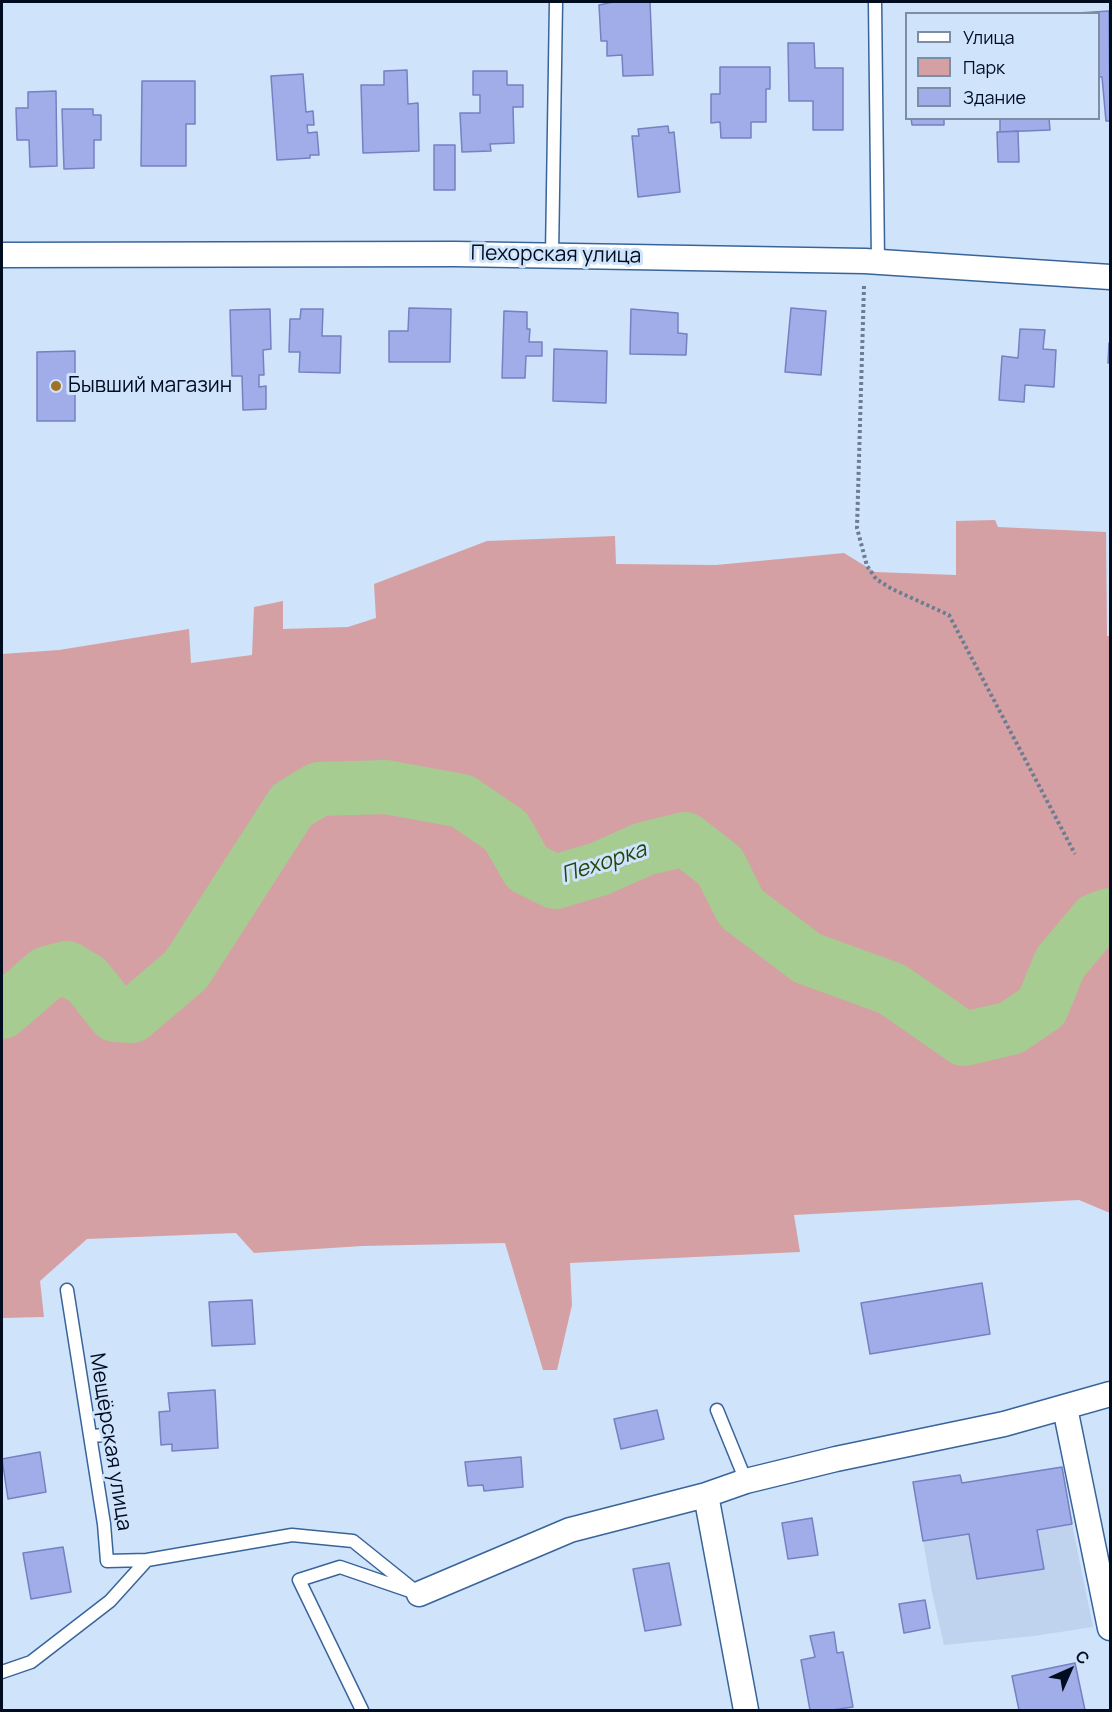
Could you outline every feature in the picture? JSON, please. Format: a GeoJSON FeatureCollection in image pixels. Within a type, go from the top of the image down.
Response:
{"type":"FeatureCollection","features":[{"type":"Feature","properties":{"kind":"street","name":"Пехорская улица"},"geometry":{"type":"LineString","coordinates":[[2,255],[455,254],[871,261],[1110,277]]}},
{"type":"Feature","properties":{"kind":"street"},"geometry":{"type":"LineString","coordinates":[[419,1594],[570,1530],[706,1495],[746,1481],[836,1459],[1004,1424],[1110,1394]]}},
{"type":"Feature","properties":{"kind":"street"},"geometry":{"type":"LineString","coordinates":[[1065,1408],[1110,1628]]}},
{"type":"Feature","properties":{"kind":"street"},"geometry":{"type":"LineString","coordinates":[[706,1495],[746,1710]]}},
{"type":"Feature","properties":{"kind":"lane"},"geometry":{"type":"LineString","coordinates":[[552,255],[556,2]]}},
{"type":"Feature","properties":{"kind":"lane"},"geometry":{"type":"LineString","coordinates":[[871,261],[876,2]]}},
{"type":"Feature","properties":{"kind":"lane","name":"Мещёрская улица"},"geometry":{"type":"LineString","coordinates":[[67,1290],[104,1524],[106,1561],[147,1560]]}},
{"type":"Feature","properties":{"kind":"lane"},"geometry":{"type":"LineString","coordinates":[[717,1410],[746,1481]]}},
{"type":"Feature","properties":{"kind":"lane"},"geometry":{"type":"LineString","coordinates":[[90,1436],[106,1435]]}},
{"type":"Feature","properties":{"kind":"lane"},"geometry":{"type":"LineString","coordinates":[[2,1671],[31,1662],[110,1601],[147,1560],[292,1535],[353,1541],[419,1594]]}},
{"type":"Feature","properties":{"kind":"lane"},"geometry":{"type":"LineString","coordinates":[[363,1710],[299,1580],[340,1567],[419,1594]]}},
{"type":"Feature","properties":{"kind":"path"},"geometry":{"type":"LineString","coordinates":[[871,261],[857,528],[867,566],[876,579],[892,589],[949,615],[1076,854]]}},
{"type":"Feature","properties":{"kind":"shaded area"},"geometry":{"type":"Polygon","coordinates":[[[1062,1467],[1093,1627],[1034,1636],[944,1645],[932,1592],[913,1482],[960,1475],[962,1483],[1062,1467]]]}},
{"type":"Feature","properties":{"kind":"green space"},"geometry":{"type":"Polygon","coordinates":[[[995,520],[998,527],[1106,532],[1107,636],[1110,636],[1110,1213],[1079,1200],[794,1215],[800,1252],[570,1263],[572,1305],[557,1370],[543,1370],[505,1243],[362,1246],[254,1253],[236,1233],[87,1239],[40,1281],[44,1317],[2,1318],[2,654],[59,650],[189,629],[191,663],[252,655],[254,607],[283,601],[283,629],[348,627],[376,618],[374,584],[487,541],[615,536],[616,564],[716,565],[844,553],[875,572],[956,575],[956,521],[995,520]]]}},
{"type":"Feature","properties":{"kind":"building"},"geometry":{"type":"Polygon","coordinates":[[[613,2],[650,2],[653,75],[623,76],[622,55],[607,56],[607,41],[601,41],[599,5],[613,2]]]}},
{"type":"Feature","properties":{"kind":"building"},"geometry":{"type":"Polygon","coordinates":[[[1109,11],[1110,121],[1106,121],[1102,77],[1100,77],[1100,12],[1094,12],[1109,11]]]}},
{"type":"Feature","properties":{"kind":"building"},"geometry":{"type":"Polygon","coordinates":[[[788,43],[814,43],[815,68],[843,68],[843,130],[813,130],[813,101],[789,101],[788,43]]]}},
{"type":"Feature","properties":{"kind":"building"},"geometry":{"type":"Polygon","coordinates":[[[720,67],[770,67],[770,89],[766,89],[766,122],[751,122],[751,138],[721,138],[720,122],[711,123],[711,94],[720,94],[720,67]]]}},
{"type":"Feature","properties":{"kind":"building"},"geometry":{"type":"Polygon","coordinates":[[[407,70],[408,104],[418,103],[419,151],[363,153],[361,85],[384,85],[384,71],[407,70]]]}},
{"type":"Feature","properties":{"kind":"building"},"geometry":{"type":"Polygon","coordinates":[[[473,71],[507,71],[507,85],[523,85],[523,107],[513,107],[514,143],[490,144],[491,151],[462,152],[460,113],[480,113],[480,95],[473,95],[473,71]]]}},
{"type":"Feature","properties":{"kind":"building"},"geometry":{"type":"Polygon","coordinates":[[[303,74],[306,112],[313,111],[314,125],[307,125],[308,133],[317,132],[319,155],[310,155],[310,158],[277,160],[271,76],[303,74]]]}},
{"type":"Feature","properties":{"kind":"building"},"geometry":{"type":"Polygon","coordinates":[[[142,81],[195,81],[195,124],[186,124],[186,166],[141,166],[142,81]]]}},
{"type":"Feature","properties":{"kind":"building"},"geometry":{"type":"Polygon","coordinates":[[[56,91],[57,166],[30,167],[29,140],[17,140],[16,108],[28,108],[28,92],[56,91]]]}},
{"type":"Feature","properties":{"kind":"building"},"geometry":{"type":"Polygon","coordinates":[[[62,109],[93,109],[93,115],[101,115],[101,140],[94,140],[94,168],[64,169],[62,109]]]}},
{"type":"Feature","properties":{"kind":"building"},"geometry":{"type":"Polygon","coordinates":[[[911,120],[944,120],[944,125],[912,125],[911,120]]]}},
{"type":"Feature","properties":{"kind":"building"},"geometry":{"type":"Polygon","coordinates":[[[1000,120],[1049,120],[1050,130],[1000,132],[1000,120]]]}},
{"type":"Feature","properties":{"kind":"building"},"geometry":{"type":"Polygon","coordinates":[[[668,126],[669,133],[674,132],[680,192],[638,197],[632,136],[639,136],[638,129],[668,126]]]}},
{"type":"Feature","properties":{"kind":"building"},"geometry":{"type":"Polygon","coordinates":[[[1018,131],[1019,162],[998,162],[997,132],[1018,131]]]}},
{"type":"Feature","properties":{"kind":"building"},"geometry":{"type":"Polygon","coordinates":[[[434,145],[455,145],[455,190],[434,190],[434,145]]]}},
{"type":"Feature","properties":{"kind":"building"},"geometry":{"type":"Polygon","coordinates":[[[409,308],[451,309],[450,362],[389,362],[389,331],[408,331],[409,308]]]}},
{"type":"Feature","properties":{"kind":"building"},"geometry":{"type":"Polygon","coordinates":[[[791,308],[826,311],[821,375],[785,372],[791,308]]]}},
{"type":"Feature","properties":{"kind":"building"},"geometry":{"type":"Polygon","coordinates":[[[270,309],[271,349],[263,350],[264,375],[259,375],[259,387],[266,386],[266,409],[243,410],[242,376],[232,376],[230,310],[270,309]]]}},
{"type":"Feature","properties":{"kind":"building"},"geometry":{"type":"Polygon","coordinates":[[[301,309],[323,309],[322,336],[341,336],[340,373],[299,372],[300,352],[289,352],[290,319],[300,319],[301,309]]]}},
{"type":"Feature","properties":{"kind":"building"},"geometry":{"type":"Polygon","coordinates":[[[631,309],[678,313],[678,333],[687,334],[686,355],[630,354],[631,309]]]}},
{"type":"Feature","properties":{"kind":"building"},"geometry":{"type":"Polygon","coordinates":[[[504,311],[527,312],[527,329],[530,329],[529,342],[542,342],[542,356],[526,356],[525,378],[502,378],[504,311]]]}},
{"type":"Feature","properties":{"kind":"building"},"geometry":{"type":"Polygon","coordinates":[[[1020,329],[1045,330],[1043,349],[1056,350],[1054,387],[1025,385],[1024,402],[999,400],[1002,356],[1018,358],[1020,329]]]}},
{"type":"Feature","properties":{"kind":"building"},"geometry":{"type":"Polygon","coordinates":[[[1109,343],[1110,363],[1108,363],[1109,343]]]}},
{"type":"Feature","properties":{"kind":"building"},"geometry":{"type":"Polygon","coordinates":[[[554,349],[607,351],[606,403],[553,401],[554,349]]]}},
{"type":"Feature","properties":{"kind":"building","name":"Бывший магазин"},"geometry":{"type":"Polygon","coordinates":[[[75,351],[75,421],[37,421],[37,352],[75,351]]]}},
{"type":"Feature","properties":{"kind":"building"},"geometry":{"type":"Polygon","coordinates":[[[982,1283],[990,1334],[870,1354],[861,1303],[982,1283]]]}},
{"type":"Feature","properties":{"kind":"building"},"geometry":{"type":"Polygon","coordinates":[[[252,1300],[255,1344],[212,1346],[209,1302],[252,1300]]]}},
{"type":"Feature","properties":{"kind":"building"},"geometry":{"type":"Polygon","coordinates":[[[215,1390],[218,1448],[172,1451],[172,1444],[161,1445],[159,1412],[170,1411],[168,1393],[215,1390]]]}},
{"type":"Feature","properties":{"kind":"building"},"geometry":{"type":"Polygon","coordinates":[[[657,1410],[664,1439],[621,1449],[614,1419],[657,1410]]]}},
{"type":"Feature","properties":{"kind":"building"},"geometry":{"type":"Polygon","coordinates":[[[40,1452],[46,1492],[8,1499],[2,1459],[40,1452]]]}},
{"type":"Feature","properties":{"kind":"building"},"geometry":{"type":"Polygon","coordinates":[[[521,1457],[523,1487],[484,1491],[483,1485],[468,1486],[465,1462],[521,1457]]]}},
{"type":"Feature","properties":{"kind":"building"},"geometry":{"type":"Polygon","coordinates":[[[1062,1467],[1072,1524],[1037,1530],[1044,1569],[977,1579],[969,1534],[923,1541],[913,1482],[960,1475],[962,1483],[1062,1467]]]}},
{"type":"Feature","properties":{"kind":"building"},"geometry":{"type":"Polygon","coordinates":[[[812,1518],[818,1555],[788,1559],[782,1523],[812,1518]]]}},
{"type":"Feature","properties":{"kind":"building"},"geometry":{"type":"Polygon","coordinates":[[[63,1547],[71,1592],[31,1599],[23,1553],[63,1547]]]}},
{"type":"Feature","properties":{"kind":"building"},"geometry":{"type":"Polygon","coordinates":[[[669,1563],[681,1625],[645,1631],[633,1569],[669,1563]]]}},
{"type":"Feature","properties":{"kind":"building"},"geometry":{"type":"Polygon","coordinates":[[[925,1600],[930,1628],[904,1633],[899,1604],[925,1600]]]}},
{"type":"Feature","properties":{"kind":"building"},"geometry":{"type":"Polygon","coordinates":[[[834,1632],[837,1653],[843,1652],[853,1707],[810,1710],[801,1660],[815,1657],[810,1636],[834,1632]]]}},
{"type":"Feature","properties":{"kind":"building"},"geometry":{"type":"Polygon","coordinates":[[[1075,1663],[1085,1710],[1019,1710],[1012,1676],[1075,1663]]]}},
{"type":"Feature","properties":{"kind":"waterway","name":"Пехорка"},"geometry":{"type":"LineString","coordinates":[[2,1012],[47,973],[67,968],[87,980],[115,1015],[132,1016],[186,970],[292,805],[319,789],[386,787],[462,801],[506,831],[527,868],[555,882],[599,869],[644,849],[685,839],[720,866],[741,908],[807,958],[892,989],[964,1039],[1011,1028],[1042,1007],[1060,963],[1096,920],[1110,915]]}},
{"type":"Feature","properties":{"kind":"place","name":"Бывший магазин"},"geometry":{"type":"Point","coordinates":[56,386]}}]}
